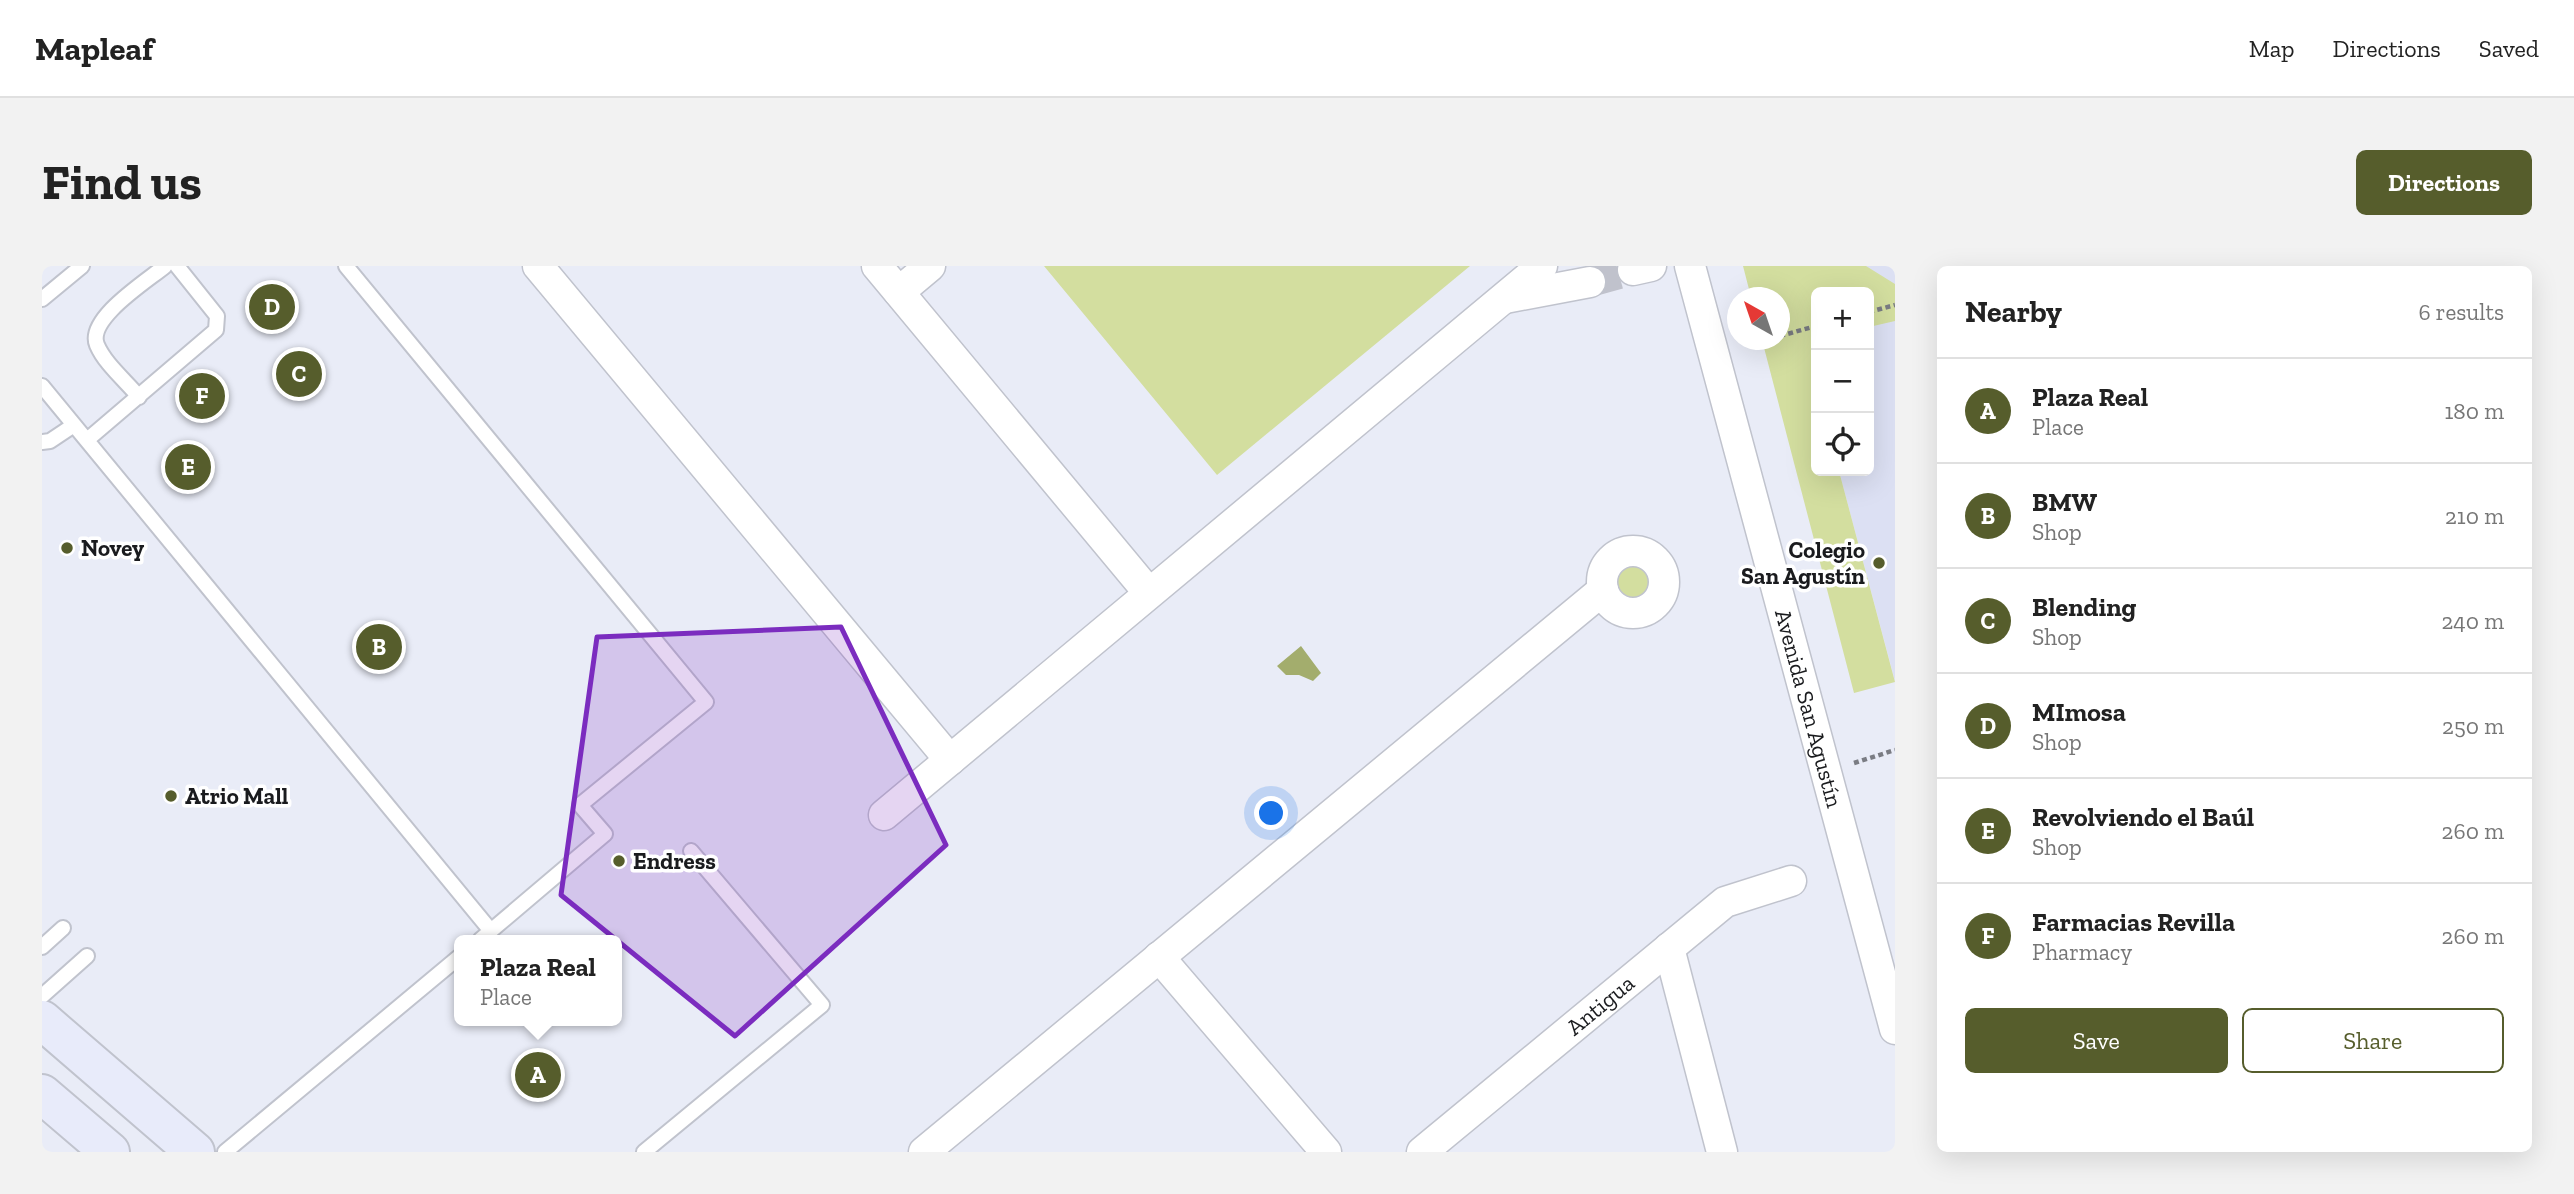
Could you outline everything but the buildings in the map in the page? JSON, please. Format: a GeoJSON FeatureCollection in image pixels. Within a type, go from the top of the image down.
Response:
{"type":"FeatureCollection","features":[{"type":"Feature","properties":{"kind":"main road"},"geometry":{"type":"LineString","coordinates":[[42,1020],[195,1152]]}},
{"type":"Feature","properties":{"kind":"main road"},"geometry":{"type":"LineString","coordinates":[[42,1094],[110,1152]]}},
{"type":"Feature","properties":{"kind":"street"},"geometry":{"type":"LineString","coordinates":[[538,266],[950,760]]}},
{"type":"Feature","properties":{"kind":"street"},"geometry":{"type":"LineString","coordinates":[[877,266],[1149,593]]}},
{"type":"Feature","properties":{"kind":"street"},"geometry":{"type":"LineString","coordinates":[[899,292],[930,266]]}},
{"type":"Feature","properties":{"kind":"street"},"geometry":{"type":"LineString","coordinates":[[884,815],[1542,266]]}},
{"type":"Feature","properties":{"kind":"street","name":"Avenida San Agustín"},"geometry":{"type":"LineString","coordinates":[[1690,266],[1895,1029]]}},
{"type":"Feature","properties":{"kind":"street"},"geometry":{"type":"LineString","coordinates":[[1501,299],[1590,282]]}},
{"type":"Feature","properties":{"kind":"street"},"geometry":{"type":"LineString","coordinates":[[924,1152],[1603,590]]}},
{"type":"Feature","properties":{"kind":"street","name":"Antigua"},"geometry":{"type":"LineString","coordinates":[[1422,1152],[1725,902],[1791,881]]}},
{"type":"Feature","properties":{"kind":"street"},"geometry":{"type":"LineString","coordinates":[[1669,948],[1722,1152]]}},
{"type":"Feature","properties":{"kind":"street"},"geometry":{"type":"LineString","coordinates":[[1159,957],[1326,1152]]}},
{"type":"Feature","properties":{"kind":"lane"},"geometry":{"type":"LineString","coordinates":[[42,299],[82,266]]}},
{"type":"Feature","properties":{"kind":"lane"},"geometry":{"type":"LineString","coordinates":[[139,397],[102,353],[94,336],[101,320],[165,266]]}},
{"type":"Feature","properties":{"kind":"lane"},"geometry":{"type":"LineString","coordinates":[[87,440],[216,330],[217,316],[177,266]]}},
{"type":"Feature","properties":{"kind":"lane"},"geometry":{"type":"LineString","coordinates":[[346,266],[706,702],[580,805],[605,834],[486,935]]}},
{"type":"Feature","properties":{"kind":"lane"},"geometry":{"type":"LineString","coordinates":[[42,386],[491,930]]}},
{"type":"Feature","properties":{"kind":"lane"},"geometry":{"type":"LineString","coordinates":[[42,442],[50,441],[74,425]]}},
{"type":"Feature","properties":{"kind":"lane"},"geometry":{"type":"LineString","coordinates":[[644,1152],[822,1004],[691,851]]}},
{"type":"Feature","properties":{"kind":"lane"},"geometry":{"type":"LineString","coordinates":[[42,947],[63,928]]}},
{"type":"Feature","properties":{"kind":"lane"},"geometry":{"type":"LineString","coordinates":[[42,996],[87,956]]}},
{"type":"Feature","properties":{"kind":"lane"},"geometry":{"type":"LineString","coordinates":[[225,1152],[454,961]]}},
{"type":"Feature","properties":{"kind":"path"},"geometry":{"type":"LineString","coordinates":[[1874,311],[1895,306]]}},
{"type":"Feature","properties":{"kind":"path"},"geometry":{"type":"LineString","coordinates":[[1790,333],[1811,327]]}},
{"type":"Feature","properties":{"kind":"path"},"geometry":{"type":"LineString","coordinates":[[1827,771],[1895,750]]}},
{"type":"Feature","properties":{"kind":"highlighted area"},"geometry":{"type":"Polygon","coordinates":[[[841,627],[946,845],[735,1036],[561,895],[597,637],[841,627]]]}},
{"type":"Feature","properties":{"kind":"shaded area"},"geometry":{"type":"Polygon","coordinates":[[[1044,266],[1470,266],[1217,475],[1044,266]]]}},
{"type":"Feature","properties":{"kind":"shaded area"},"geometry":{"type":"Polygon","coordinates":[[[1743,266],[1866,266],[1895,284],[1895,321],[1874,326],[1874,287],[1811,287],[1811,476],[1840,476],[1895,682],[1854,693],[1765,350],[1790,350],[1790,287],[1748,287],[1743,266]]]}},
{"type":"Feature","properties":{"kind":"shaded area","name":"Colegio San Agustín"},"geometry":{"type":"Polygon","coordinates":[[[1785,266],[1895,266],[1895,681],[1840,476],[1874,476],[1874,287],[1811,287],[1811,365],[1785,266]]]}},
{"type":"Feature","properties":{"kind":"shaded area"},"geometry":{"type":"Polygon","coordinates":[[[1635,564],[1648,569],[1653,582],[1648,595],[1635,600],[1622,595],[1617,582],[1622,569],[1635,564]]]}},
{"type":"Feature","properties":{"kind":"shaded area"},"geometry":{"type":"Polygon","coordinates":[[[1301,646],[1321,673],[1313,681],[1299,675],[1286,675],[1277,666],[1301,646]]]}},
{"type":"Feature","properties":{"kind":"tunnel"},"geometry":{"type":"LineString","coordinates":[[1590,282],[1633,270]]}},
{"type":"Feature","properties":{"kind":"place","name":"MImosa"},"geometry":{"type":"Point","coordinates":[272,307]}},
{"type":"Feature","properties":{"kind":"place","name":"Blending"},"geometry":{"type":"Point","coordinates":[299,374]}},
{"type":"Feature","properties":{"kind":"place","name":"Farmacias Revilla"},"geometry":{"type":"Point","coordinates":[202,396]}},
{"type":"Feature","properties":{"kind":"place","name":"Revolviendo el Baúl"},"geometry":{"type":"Point","coordinates":[188,467]}},
{"type":"Feature","properties":{"kind":"place","name":"Novey"},"geometry":{"type":"Point","coordinates":[67,548]}},
{"type":"Feature","properties":{"kind":"place","name":"Colegio San Agustín"},"geometry":{"type":"Point","coordinates":[1879,563]}},
{"type":"Feature","properties":{"kind":"place","name":"BMW"},"geometry":{"type":"Point","coordinates":[379,647]}},
{"type":"Feature","properties":{"kind":"place","name":"Atrio Mall"},"geometry":{"type":"Point","coordinates":[171,796]}},
{"type":"Feature","properties":{"kind":"place","name":"Endress"},"geometry":{"type":"Point","coordinates":[619,861]}},
{"type":"Feature","properties":{"kind":"place","name":"Plaza Real"},"geometry":{"type":"Point","coordinates":[538,1075]}}]}
